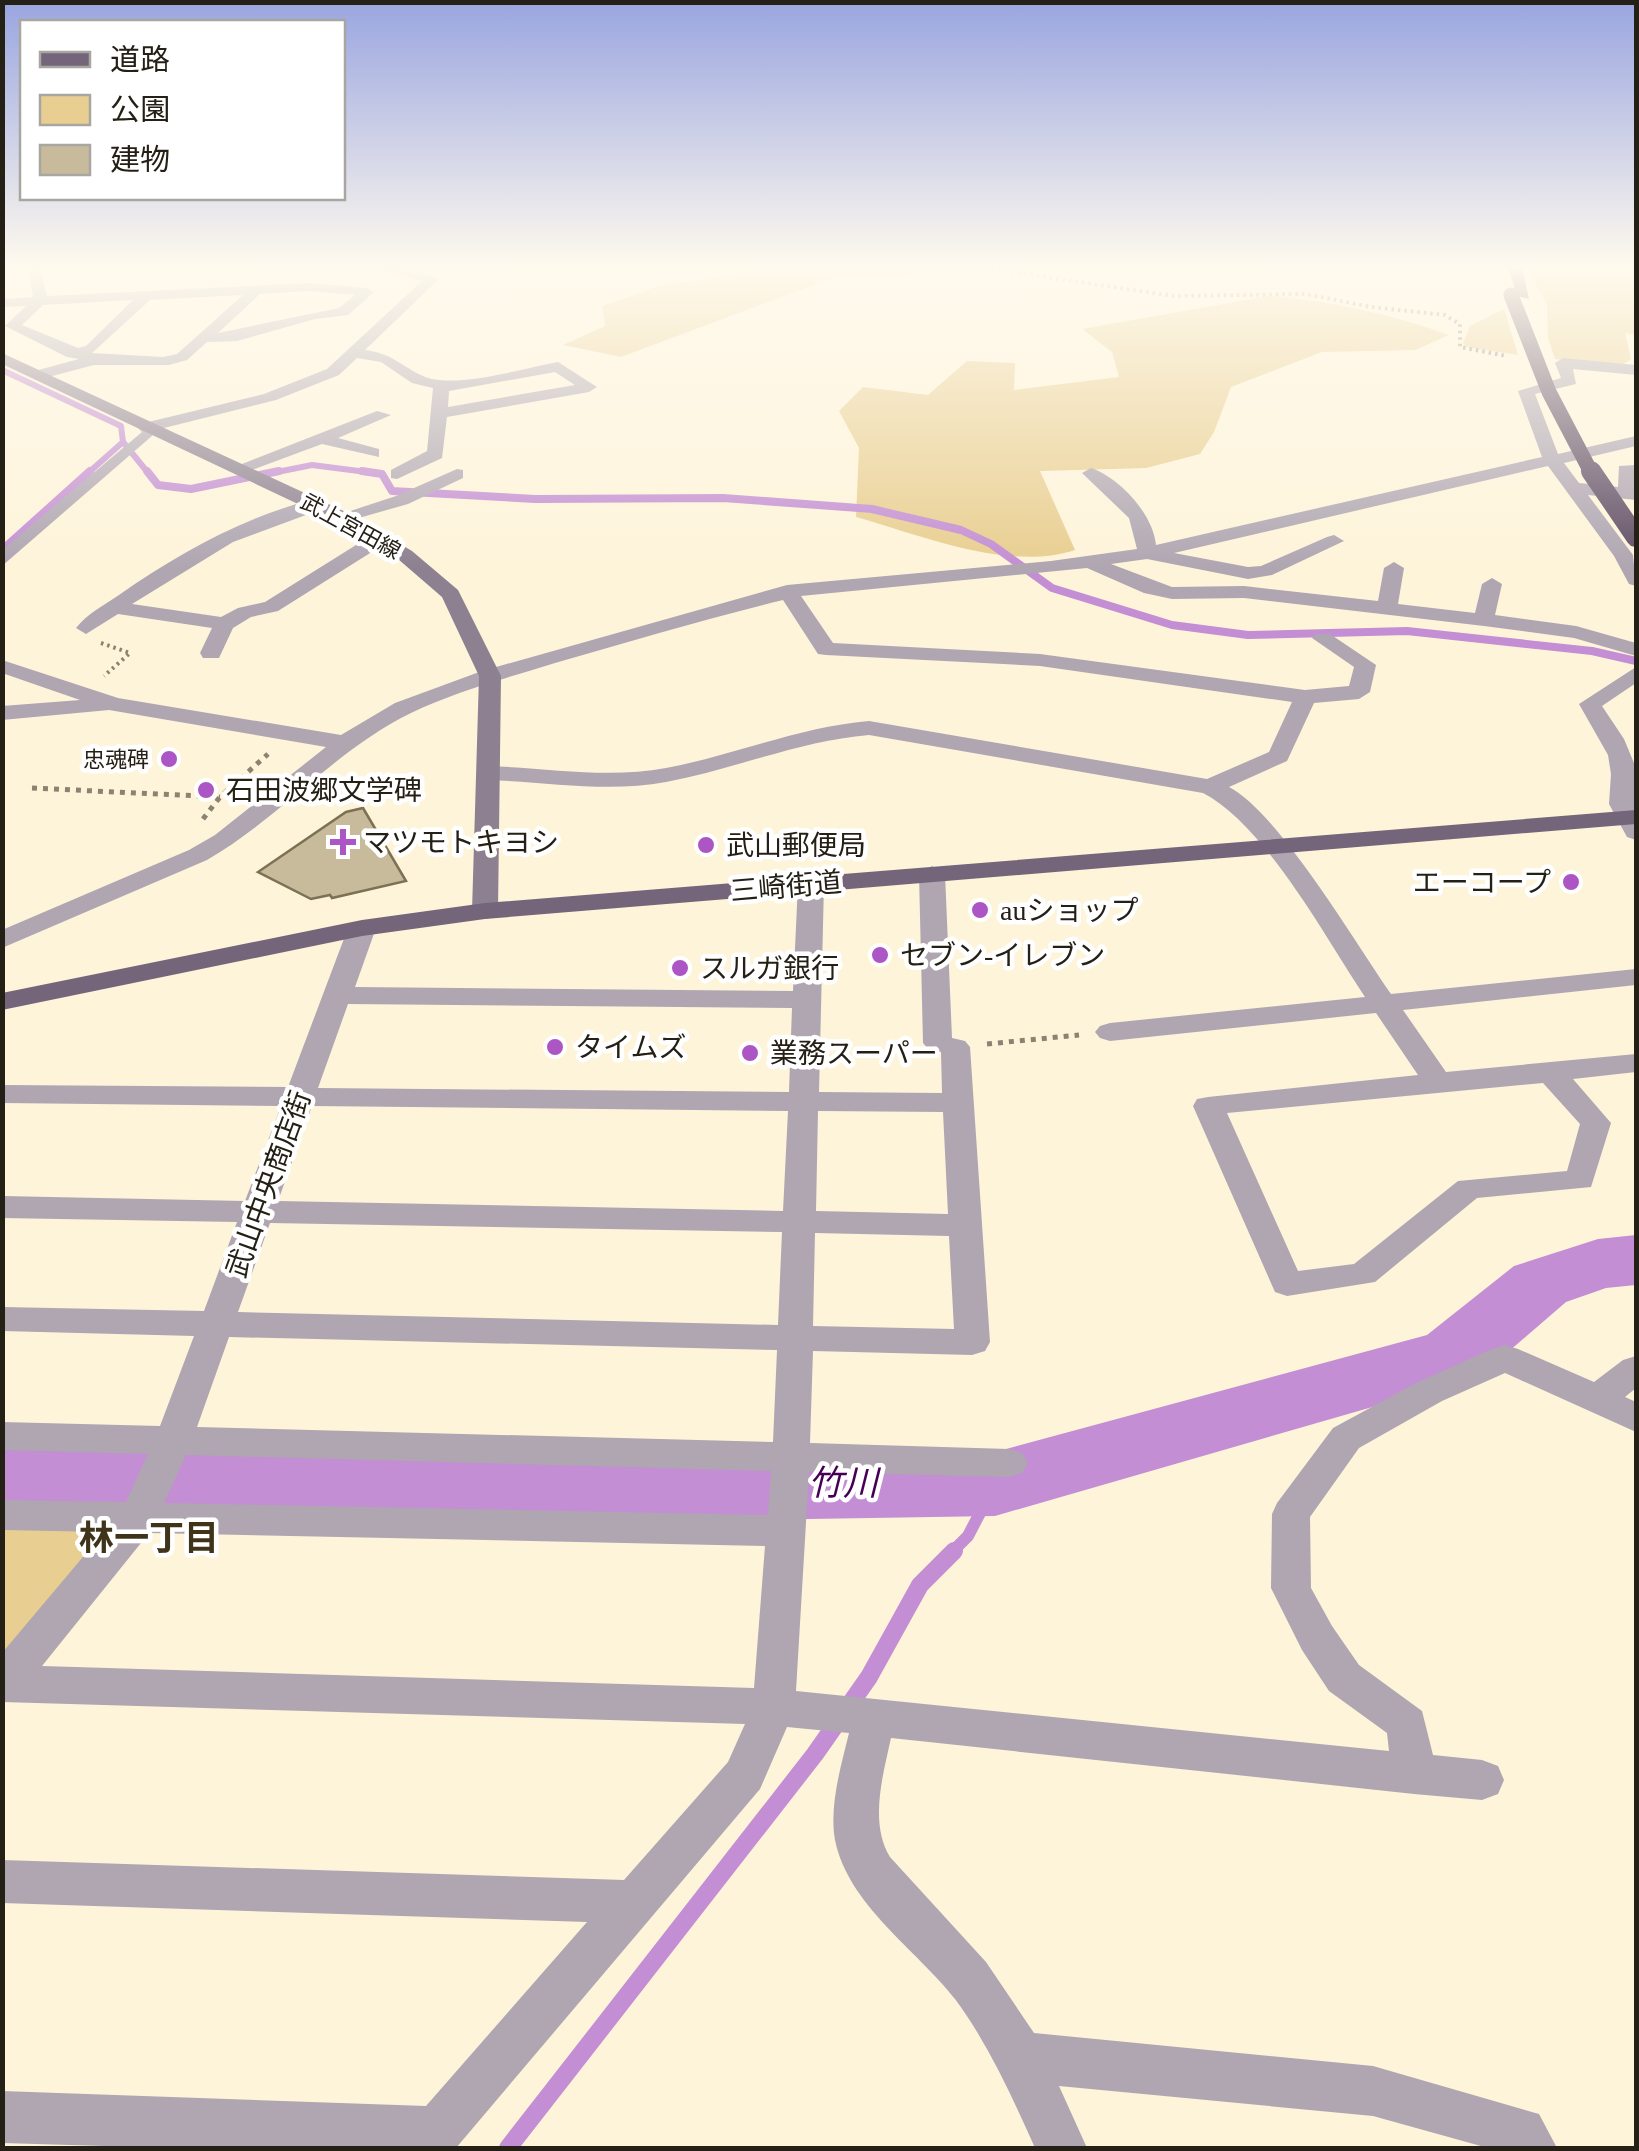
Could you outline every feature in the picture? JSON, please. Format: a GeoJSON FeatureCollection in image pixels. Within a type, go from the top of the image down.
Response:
{"type":"FeatureCollection","features":[{"type":"Feature","properties":{"kind":"highway"},"geometry":{"type":"LineString","coordinates":[[1542,367],[1562,426],[1604,495],[1636,537]]}},
{"type":"Feature","properties":{"kind":"highway"},"geometry":{"type":"LineString","coordinates":[[1548,367],[1570,420],[1636,520]]}},
{"type":"Feature","properties":{"kind":"main road","name":"武上宮田線"},"geometry":{"type":"LineString","coordinates":[[21,367],[341,518],[380,539],[451,594],[490,676],[485,911]]}},
{"type":"Feature","properties":{"kind":"main road","name":"三崎街道"},"geometry":{"type":"LineString","coordinates":[[2,1002],[362,928],[485,911],[1275,846],[1632,823]]}},
{"type":"Feature","properties":{"kind":"street"},"geometry":{"type":"LineString","coordinates":[[37,375],[66,367]]}},
{"type":"Feature","properties":{"kind":"street"},"geometry":{"type":"LineString","coordinates":[[2,560],[150,430],[308,384],[338,367]]}},
{"type":"Feature","properties":{"kind":"street"},"geometry":{"type":"LineString","coordinates":[[400,367],[418,380],[441,387],[556,367]]}},
{"type":"Feature","properties":{"kind":"street"},"geometry":{"type":"LineString","coordinates":[[437,414],[589,387],[559,367]]}},
{"type":"Feature","properties":{"kind":"street"},"geometry":{"type":"LineString","coordinates":[[1565,367],[1570,381],[1526,391],[1551,458],[1624,555],[1636,580]]}},
{"type":"Feature","properties":{"kind":"street"},"geometry":{"type":"LineString","coordinates":[[1609,367],[1636,370]]}},
{"type":"Feature","properties":{"kind":"street"},"geometry":{"type":"LineString","coordinates":[[397,474],[436,454],[441,387]]}},
{"type":"Feature","properties":{"kind":"street"},"geometry":{"type":"LineString","coordinates":[[250,474],[321,438],[390,417],[356,407]]}},
{"type":"Feature","properties":{"kind":"street"},"geometry":{"type":"LineString","coordinates":[[321,438],[373,453]]}},
{"type":"Feature","properties":{"kind":"street"},"geometry":{"type":"LineString","coordinates":[[2,940],[224,840],[345,742],[402,708],[490,676],[787,591],[1090,562],[1146,553],[1636,441]]}},
{"type":"Feature","properties":{"kind":"street"},"geometry":{"type":"LineString","coordinates":[[1575,488],[1632,494],[1625,470],[1636,470]]}},
{"type":"Feature","properties":{"kind":"street"},"geometry":{"type":"LineString","coordinates":[[341,518],[410,496],[458,474]]}},
{"type":"Feature","properties":{"kind":"street"},"geometry":{"type":"LineString","coordinates":[[1091,474],[1141,518],[1148,533],[1146,553]]}},
{"type":"Feature","properties":{"kind":"street"},"geometry":{"type":"LineString","coordinates":[[86,628],[113,607],[280,512],[315,505]]}},
{"type":"Feature","properties":{"kind":"street"},"geometry":{"type":"LineString","coordinates":[[211,653],[224,624],[244,612],[271,608],[380,539]]}},
{"type":"Feature","properties":{"kind":"street"},"geometry":{"type":"LineString","coordinates":[[1146,553],[1248,573],[1266,572],[1334,541]]}},
{"type":"Feature","properties":{"kind":"street"},"geometry":{"type":"LineString","coordinates":[[1090,562],[1150,589],[1172,593],[1244,592],[1484,620],[1576,632],[1636,650]]}},
{"type":"Feature","properties":{"kind":"street"},"geometry":{"type":"LineString","coordinates":[[1387,609],[1394,568]]}},
{"type":"Feature","properties":{"kind":"street"},"geometry":{"type":"LineString","coordinates":[[1484,620],[1492,584]]}},
{"type":"Feature","properties":{"kind":"street"},"geometry":{"type":"LineString","coordinates":[[787,591],[826,649],[1040,660],[1305,697],[1359,692],[1365,664],[1323,638]]}},
{"type":"Feature","properties":{"kind":"street"},"geometry":{"type":"LineString","coordinates":[[113,607],[224,624]]}},
{"type":"Feature","properties":{"kind":"street"},"geometry":{"type":"LineString","coordinates":[[2,666],[109,702],[345,742]]}},
{"type":"Feature","properties":{"kind":"street"},"geometry":{"type":"LineString","coordinates":[[1632,823],[1618,796],[1623,764],[1608,730],[1590,704],[1636,674]]}},
{"type":"Feature","properties":{"kind":"street"},"geometry":{"type":"LineString","coordinates":[[1210,788],[1279,756],[1305,697]]}},
{"type":"Feature","properties":{"kind":"street"},"geometry":{"type":"LineString","coordinates":[[2,714],[109,702]]}},
{"type":"Feature","properties":{"kind":"street"},"geometry":{"type":"LineString","coordinates":[[489,773],[624,780],[667,775],[812,734],[869,728],[1210,788],[1237,800],[1275,846],[1438,1082]]}},
{"type":"Feature","properties":{"kind":"street"},"geometry":{"type":"LineString","coordinates":[[1608,730],[1636,730]]}},
{"type":"Feature","properties":{"kind":"street"},"geometry":{"type":"LineString","coordinates":[[2,1319],[972,1342],[955,1047],[938,1043],[932,874]]}},
{"type":"Feature","properties":{"kind":"street"},"geometry":{"type":"LineString","coordinates":[[2,2117],[428,2140],[744,1775],[774,1707],[792,1458],[811,884]]}},
{"type":"Feature","properties":{"kind":"street","name":"武山中央商店街"},"geometry":{"type":"LineString","coordinates":[[3,1683],[138,1518],[174,1440],[362,928]]}},
{"type":"Feature","properties":{"kind":"street"},"geometry":{"type":"LineString","coordinates":[[1110,1032],[1636,977]]}},
{"type":"Feature","properties":{"kind":"street"},"geometry":{"type":"LineString","coordinates":[[338,995],[807,1000]]}},
{"type":"Feature","properties":{"kind":"street"},"geometry":{"type":"LineString","coordinates":[[1550,1073],[1596,1123],[1580,1180],[1468,1188],[1363,1274],[1287,1284],[1208,1106],[1636,1063]]}},
{"type":"Feature","properties":{"kind":"street"},"geometry":{"type":"LineString","coordinates":[[2,1094],[958,1103]]}},
{"type":"Feature","properties":{"kind":"street"},"geometry":{"type":"LineString","coordinates":[[2,1207],[965,1225]]}},
{"type":"Feature","properties":{"kind":"street"},"geometry":{"type":"LineString","coordinates":[[1414,1774],[1407,1724],[1344,1678],[1291,1588],[1290,1514],[1346,1438],[1428,1392],[1505,1358],[1636,1418]]}},
{"type":"Feature","properties":{"kind":"street"},"geometry":{"type":"LineString","coordinates":[[1597,1399],[1636,1370]]}},
{"type":"Feature","properties":{"kind":"street"},"geometry":{"type":"LineString","coordinates":[[2,1436],[1009,1463]]}},
{"type":"Feature","properties":{"kind":"street"},"geometry":{"type":"LineString","coordinates":[[2,1515],[786,1531]]}},
{"type":"Feature","properties":{"kind":"street"},"geometry":{"type":"LineString","coordinates":[[3,1683],[774,1707],[1482,1780]]}},
{"type":"Feature","properties":{"kind":"street"},"geometry":{"type":"LineString","coordinates":[[874,1718],[858,1796],[858,1845],[886,1891],[931,1934],[972,1983],[1020,2057],[1061,2148]]}},
{"type":"Feature","properties":{"kind":"street"},"geometry":{"type":"LineString","coordinates":[[2,1882],[636,1902]]}},
{"type":"Feature","properties":{"kind":"street"},"geometry":{"type":"LineString","coordinates":[[1020,2057],[1373,2091],[1521,2132],[1531,2148]]}},
{"type":"Feature","properties":{"kind":"path"},"geometry":{"type":"LineString","coordinates":[[86,628],[104,644],[130,653],[104,672],[109,702]]}},
{"type":"Feature","properties":{"kind":"path"},"geometry":{"type":"LineString","coordinates":[[201,822],[220,798],[292,733]]}},
{"type":"Feature","properties":{"kind":"path"},"geometry":{"type":"LineString","coordinates":[[32,788],[220,798]]}},
{"type":"Feature","properties":{"kind":"path"},"geometry":{"type":"LineString","coordinates":[[955,1047],[1110,1032]]}},
{"type":"Feature","properties":{"kind":"green space"},"geometry":{"type":"Polygon","coordinates":[[[960,367],[1015,367],[1014,390],[1119,377],[1116,367],[1282,367],[1231,387],[1214,432],[1200,454],[1146,468],[1040,471],[1075,550],[1049,556],[994,554],[856,517],[859,448],[839,411],[863,387],[928,395],[960,367]]]}},
{"type":"Feature","properties":{"kind":"green space"},"geometry":{"type":"Polygon","coordinates":[[[3,1515],[138,1519],[3,1683],[3,1515]]]}},
{"type":"Feature","properties":{"kind":"building","name":"マツモトキヨシ"},"geometry":{"type":"Polygon","coordinates":[[[363,808],[406,881],[311,899],[258,872],[346,812],[363,808]]]}},
{"type":"Feature","properties":{"kind":"waterway"},"geometry":{"type":"LineString","coordinates":[[2,370],[121,426],[123,442]]}},
{"type":"Feature","properties":{"kind":"waterway"},"geometry":{"type":"LineString","coordinates":[[87,474],[123,442]]}},
{"type":"Feature","properties":{"kind":"waterway"},"geometry":{"type":"LineString","coordinates":[[123,442],[149,474]]}},
{"type":"Feature","properties":{"kind":"waterway"},"geometry":{"type":"LineString","coordinates":[[267,474],[312,465],[382,474]]}},
{"type":"Feature","properties":{"kind":"waterway"},"geometry":{"type":"LineString","coordinates":[[2,550],[90,471]]}},
{"type":"Feature","properties":{"kind":"waterway"},"geometry":{"type":"LineString","coordinates":[[147,471],[158,485],[191,489],[279,471]]}},
{"type":"Feature","properties":{"kind":"waterway"},"geometry":{"type":"LineString","coordinates":[[362,471],[382,474]]}},
{"type":"Feature","properties":{"kind":"waterway"},"geometry":{"type":"LineString","coordinates":[[382,474],[392,491],[535,499],[723,498],[872,509],[961,530],[991,544],[1052,588],[1172,625],[1248,635],[1407,631],[1592,651],[1636,661]]}},
{"type":"Feature","properties":{"kind":"waterway","name":"竹川"},"geometry":{"type":"LineString","coordinates":[[2,1481],[742,1488],[995,1484],[1453,1356],[1540,1284],[1598,1264],[1636,1260]]}},
{"type":"Feature","properties":{"kind":"waterway"},"geometry":{"type":"LineString","coordinates":[[951,1553],[968,1536],[995,1484]]}},
{"type":"Feature","properties":{"kind":"waterway"},"geometry":{"type":"LineString","coordinates":[[508,2148],[815,1754],[869,1677],[920,1585],[954,1551]]}},
{"type":"Feature","properties":{"kind":"place","name":"忠魂碑"},"geometry":{"type":"Point","coordinates":[169,759]}},
{"type":"Feature","properties":{"kind":"place","name":"石田波郷文学碑"},"geometry":{"type":"Point","coordinates":[206,790]}},
{"type":"Feature","properties":{"kind":"place","name":"マツモトキヨシ"},"geometry":{"type":"Point","coordinates":[343,842]}},
{"type":"Feature","properties":{"kind":"place","name":"武山郵便局"},"geometry":{"type":"Point","coordinates":[706,845]}},
{"type":"Feature","properties":{"kind":"place","name":"エーコープ"},"geometry":{"type":"Point","coordinates":[1571,882]}},
{"type":"Feature","properties":{"kind":"place","name":"auショップ"},"geometry":{"type":"Point","coordinates":[980,910]}},
{"type":"Feature","properties":{"kind":"place","name":"セブン-イレブン"},"geometry":{"type":"Point","coordinates":[880,955]}},
{"type":"Feature","properties":{"kind":"place","name":"スルガ銀行"},"geometry":{"type":"Point","coordinates":[680,968]}},
{"type":"Feature","properties":{"kind":"place","name":"タイムズ"},"geometry":{"type":"Point","coordinates":[555,1047]}},
{"type":"Feature","properties":{"kind":"place","name":"業務スーパー"},"geometry":{"type":"Point","coordinates":[750,1053]}},
{"type":"Feature","properties":{"kind":"district","name":"林一丁目"},"geometry":{"type":"Point","coordinates":[149,1538]}}]}
